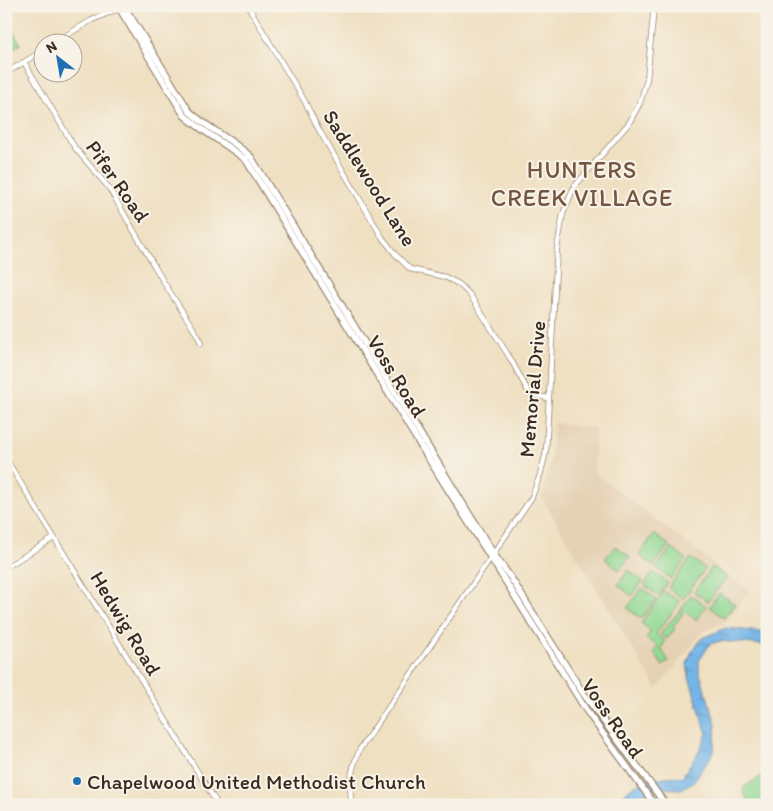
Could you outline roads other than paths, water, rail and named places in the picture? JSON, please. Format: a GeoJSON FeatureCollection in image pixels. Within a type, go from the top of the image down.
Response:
{"type":"FeatureCollection","features":[{"type":"Feature","properties":{"kind":"main road","name":"Voss Road"},"geometry":{"type":"LineString","coordinates":[[121,7],[184,115],[254,166],[492,556],[559,660],[598,727],[654,804]]}},
{"type":"Feature","properties":{"kind":"main road","name":"Voss Road"},"geometry":{"type":"LineString","coordinates":[[559,660],[666,805]]}},
{"type":"Feature","properties":{"kind":"main road"},"geometry":{"type":"LineString","coordinates":[[598,727],[604,723]]}},
{"type":"Feature","properties":{"kind":"street","name":"Saddlewood Lane"},"geometry":{"type":"LineString","coordinates":[[248,6],[304,100],[348,180],[382,237],[395,254],[410,269],[445,277],[459,284],[470,295],[483,314],[528,391],[532,395],[548,398]]}},
{"type":"Feature","properties":{"kind":"street","name":"Memorial Drive"},"geometry":{"type":"LineString","coordinates":[[352,805],[352,774],[360,750],[532,497],[546,452],[558,249],[563,214],[574,188],[629,123],[640,103],[647,79],[654,6]]}},
{"type":"Feature","properties":{"kind":"street"},"geometry":{"type":"LineString","coordinates":[[72,32],[92,20],[121,7]]}},
{"type":"Feature","properties":{"kind":"street"},"geometry":{"type":"LineString","coordinates":[[6,73],[32,57]]}},
{"type":"Feature","properties":{"kind":"street","name":"Pifer Road"},"geometry":{"type":"LineString","coordinates":[[24,62],[75,148],[109,188],[201,344]]}},
{"type":"Feature","properties":{"kind":"street","name":"Hedwig Road"},"geometry":{"type":"LineString","coordinates":[[6,459],[218,805]]}},
{"type":"Feature","properties":{"kind":"street"},"geometry":{"type":"LineString","coordinates":[[6,567],[54,538]]}},
{"type":"Feature","properties":{"kind":"water"},"geometry":{"type":"Polygon","coordinates":[[[726,628],[760,632],[767,630],[767,645],[720,641],[710,644],[699,661],[699,671],[716,724],[714,752],[693,782],[681,789],[658,788],[649,790],[632,805],[619,805],[627,791],[632,787],[646,781],[661,778],[682,777],[698,753],[707,734],[689,677],[687,664],[691,653],[702,638],[726,628]]]}},
{"type":"Feature","properties":{"kind":"place","name":"Chapelwood United Methodist Church"},"geometry":{"type":"Point","coordinates":[77,781]}},
{"type":"Feature","properties":{"kind":"district","name":"HUNTERS CREEK VILLAGE"},"geometry":{"type":"Point","coordinates":[582,183]}}]}
